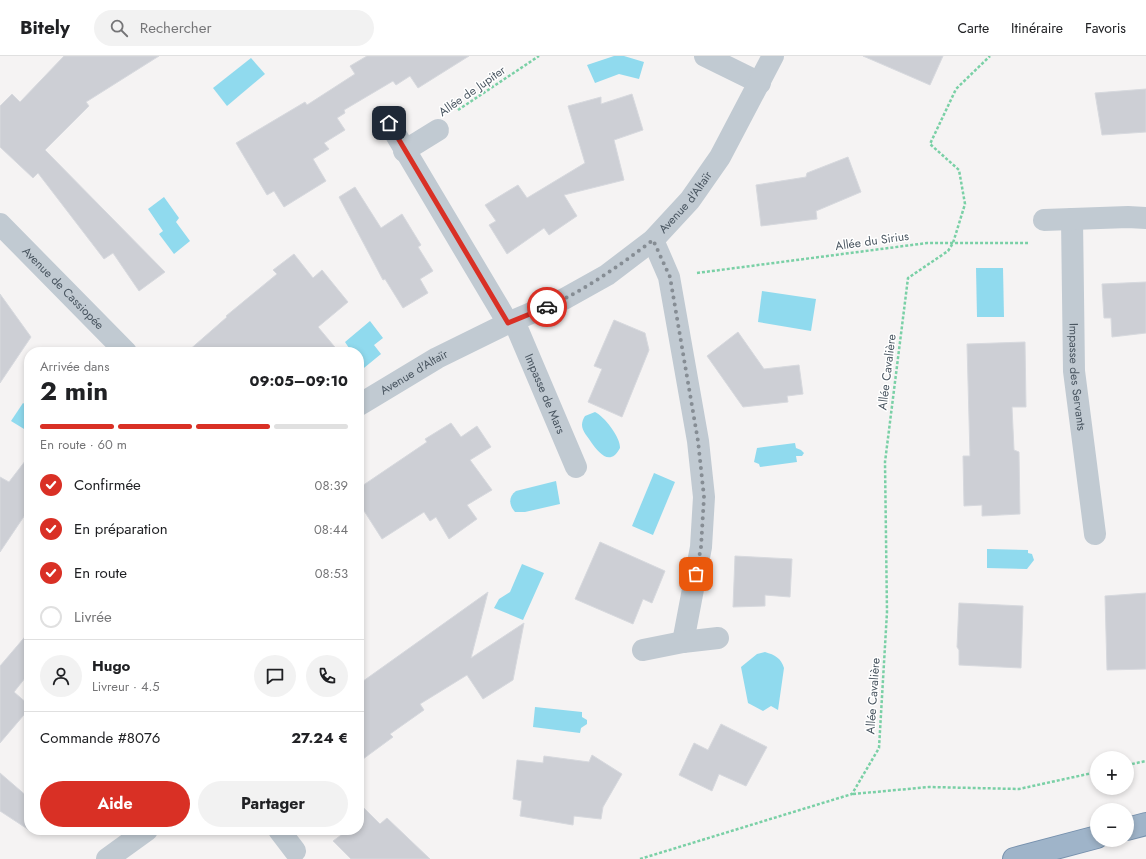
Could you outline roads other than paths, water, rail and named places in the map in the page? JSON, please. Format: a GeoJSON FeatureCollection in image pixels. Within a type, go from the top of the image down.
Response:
{"type":"FeatureCollection","features":[{"type":"Feature","properties":{"kind":"highway"},"geometry":{"type":"LineString","coordinates":[[1134,827],[1146,824]]}},
{"type":"Feature","properties":{"kind":"highway"},"geometry":{"type":"LineString","coordinates":[[1014,859],[1090,839]]}},
{"type":"Feature","properties":{"kind":"street"},"geometry":{"type":"LineString","coordinates":[[705,56],[760,83]]}},
{"type":"Feature","properties":{"kind":"street","name":"Avenue d'Altaïr"},"geometry":{"type":"LineString","coordinates":[[364,402],[437,358],[511,322],[564,299],[607,275],[653,240],[690,200],[720,157],[773,56]]}},
{"type":"Feature","properties":{"kind":"street","name":"Impasse de Mars"},"geometry":{"type":"LineString","coordinates":[[389,123],[404,151],[511,322],[576,467]]}},
{"type":"Feature","properties":{"kind":"street"},"geometry":{"type":"LineString","coordinates":[[404,151],[438,130]]}},
{"type":"Feature","properties":{"kind":"street"},"geometry":{"type":"LineString","coordinates":[[1044,220],[1146,218]]}},
{"type":"Feature","properties":{"kind":"street","name":"Impasse des Servants"},"geometry":{"type":"LineString","coordinates":[[1072,219],[1074,371],[1095,534]]}},
{"type":"Feature","properties":{"kind":"street","name":"Avenue de Cassiopée"},"geometry":{"type":"LineString","coordinates":[[5,237],[121,347]]}},
{"type":"Feature","properties":{"kind":"street"},"geometry":{"type":"LineString","coordinates":[[653,240],[670,277],[698,441],[704,497],[701,547],[683,642]]}},
{"type":"Feature","properties":{"kind":"street"},"geometry":{"type":"LineString","coordinates":[[643,650],[683,642],[718,638]]}},
{"type":"Feature","properties":{"kind":"street"},"geometry":{"type":"LineString","coordinates":[[107,859],[139,835]]}},
{"type":"Feature","properties":{"kind":"street"},"geometry":{"type":"LineString","coordinates":[[283,835],[295,851]]}},
{"type":"Feature","properties":{"kind":"water"},"geometry":{"type":"Polygon","coordinates":[[[614,56],[624,56],[644,62],[639,79],[619,74],[595,83],[587,65],[614,56]]]}},
{"type":"Feature","properties":{"kind":"water"},"geometry":{"type":"Polygon","coordinates":[[[251,58],[265,74],[227,106],[213,88],[251,58]]]}},
{"type":"Feature","properties":{"kind":"water"},"geometry":{"type":"Polygon","coordinates":[[[164,197],[179,218],[176,222],[190,241],[174,254],[159,234],[163,231],[148,209],[164,197]]]}},
{"type":"Feature","properties":{"kind":"water"},"geometry":{"type":"Polygon","coordinates":[[[976,268],[1003,268],[1004,317],[977,317],[976,268]]]}},
{"type":"Feature","properties":{"kind":"water"},"geometry":{"type":"Polygon","coordinates":[[[762,291],[816,299],[811,331],[758,322],[762,291]]]}},
{"type":"Feature","properties":{"kind":"water"},"geometry":{"type":"Polygon","coordinates":[[[370,321],[383,338],[374,345],[381,354],[364,368],[364,347],[348,347],[345,342],[370,321]]]}},
{"type":"Feature","properties":{"kind":"water"},"geometry":{"type":"Polygon","coordinates":[[[23,403],[24,404],[24,429],[11,421],[23,403]]]}},
{"type":"Feature","properties":{"kind":"water"},"geometry":{"type":"Polygon","coordinates":[[[595,412],[603,418],[615,433],[620,444],[620,448],[612,457],[601,454],[585,434],[582,427],[585,416],[595,412]]]}},
{"type":"Feature","properties":{"kind":"water"},"geometry":{"type":"Polygon","coordinates":[[[795,443],[796,448],[804,453],[802,456],[796,456],[797,462],[760,467],[759,464],[754,462],[757,448],[795,443]]]}},
{"type":"Feature","properties":{"kind":"water"},"geometry":{"type":"Polygon","coordinates":[[[654,473],[675,482],[653,535],[632,526],[654,473]]]}},
{"type":"Feature","properties":{"kind":"water"},"geometry":{"type":"Polygon","coordinates":[[[556,481],[560,504],[525,512],[515,512],[510,501],[513,493],[556,481]]]}},
{"type":"Feature","properties":{"kind":"water"},"geometry":{"type":"Polygon","coordinates":[[[987,549],[1028,550],[1028,553],[1032,554],[1034,560],[1027,569],[987,568],[987,549]]]}},
{"type":"Feature","properties":{"kind":"water"},"geometry":{"type":"Polygon","coordinates":[[[522,564],[544,573],[523,620],[494,608],[499,599],[510,592],[522,564]]]}},
{"type":"Feature","properties":{"kind":"water"},"geometry":{"type":"Polygon","coordinates":[[[765,652],[777,657],[784,668],[778,710],[771,706],[763,711],[748,703],[741,667],[757,654],[765,652]]]}},
{"type":"Feature","properties":{"kind":"water"},"geometry":{"type":"Polygon","coordinates":[[[535,707],[582,712],[582,717],[587,720],[587,724],[581,728],[580,733],[533,727],[535,707]]]}}]}
